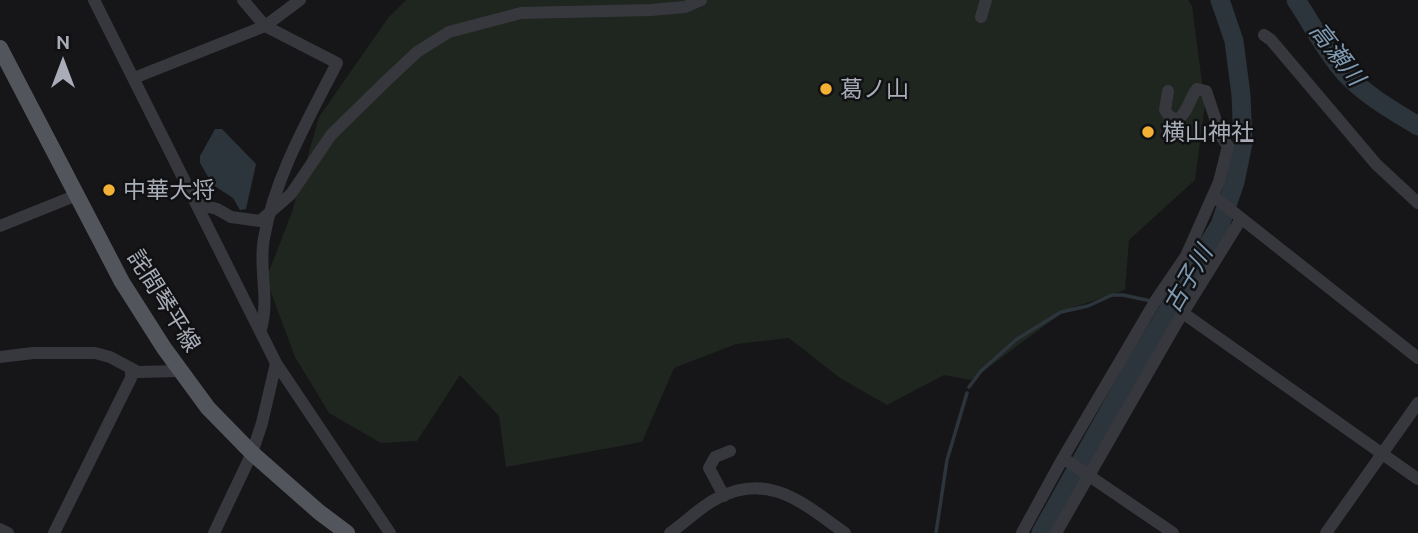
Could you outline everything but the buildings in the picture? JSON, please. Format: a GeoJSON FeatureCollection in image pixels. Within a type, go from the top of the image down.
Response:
{"type":"FeatureCollection","features":[{"type":"Feature","properties":{"kind":"main road","name":"詫間琴平線"},"geometry":{"type":"LineString","coordinates":[[0,48],[122,282],[181,371],[208,408],[252,453],[347,533]]}},
{"type":"Feature","properties":{"kind":"street"},"geometry":{"type":"LineString","coordinates":[[94,0],[276,363],[390,533]]}},
{"type":"Feature","properties":{"kind":"street"},"geometry":{"type":"LineString","coordinates":[[243,0],[265,26],[337,62],[275,194],[263,240],[266,295],[261,329]]}},
{"type":"Feature","properties":{"kind":"street"},"geometry":{"type":"LineString","coordinates":[[134,78],[265,26],[300,0]]}},
{"type":"Feature","properties":{"kind":"street"},"geometry":{"type":"LineString","coordinates":[[198,204],[217,209],[231,217],[260,221],[291,194],[331,135],[348,118],[417,52],[449,33],[521,13],[651,10],[685,7],[701,0]]}},
{"type":"Feature","properties":{"kind":"street"},"geometry":{"type":"LineString","coordinates":[[981,17],[986,0]]}},
{"type":"Feature","properties":{"kind":"street"},"geometry":{"type":"LineString","coordinates":[[1264,35],[1376,164],[1418,203]]}},
{"type":"Feature","properties":{"kind":"street"},"geometry":{"type":"LineString","coordinates":[[1022,533],[1154,302],[1186,256],[1219,183],[1228,146],[1218,129],[1206,91],[1197,89],[1184,116],[1177,120],[1165,110],[1168,90]]}},
{"type":"Feature","properties":{"kind":"street"},"geometry":{"type":"LineString","coordinates":[[0,226],[76,195]]}},
{"type":"Feature","properties":{"kind":"street"},"geometry":{"type":"LineString","coordinates":[[1213,197],[1418,358]]}},
{"type":"Feature","properties":{"kind":"street"},"geometry":{"type":"LineString","coordinates":[[1056,533],[1240,218]]}},
{"type":"Feature","properties":{"kind":"street"},"geometry":{"type":"LineString","coordinates":[[1183,313],[1418,479]]}},
{"type":"Feature","properties":{"kind":"street"},"geometry":{"type":"LineString","coordinates":[[0,357],[33,353],[95,353],[110,357],[138,372],[181,371]]}},
{"type":"Feature","properties":{"kind":"street"},"geometry":{"type":"LineString","coordinates":[[214,533],[252,453],[262,424],[276,363]]}},
{"type":"Feature","properties":{"kind":"street"},"geometry":{"type":"LineString","coordinates":[[54,533],[131,379],[131,368]]}},
{"type":"Feature","properties":{"kind":"street"},"geometry":{"type":"LineString","coordinates":[[1326,533],[1418,403]]}},
{"type":"Feature","properties":{"kind":"street"},"geometry":{"type":"LineString","coordinates":[[724,496],[709,468],[715,457],[730,451]]}},
{"type":"Feature","properties":{"kind":"street"},"geometry":{"type":"LineString","coordinates":[[1063,458],[1173,533]]}},
{"type":"Feature","properties":{"kind":"street"},"geometry":{"type":"LineString","coordinates":[[670,533],[718,497],[742,491],[774,488],[797,499],[845,533]]}},
{"type":"Feature","properties":{"kind":"street"},"geometry":{"type":"LineString","coordinates":[[0,529],[8,533]]}},
{"type":"Feature","properties":{"kind":"shaded area"},"geometry":{"type":"Polygon","coordinates":[[[406,0],[1188,0],[1192,6],[1205,105],[1195,180],[1129,240],[1125,290],[1066,310],[971,380],[944,375],[887,405],[840,378],[789,338],[736,344],[674,368],[642,442],[506,467],[499,416],[460,375],[417,441],[381,443],[329,413],[295,357],[266,279],[292,212],[319,117],[388,18],[406,0]]]}},
{"type":"Feature","properties":{"kind":"shaded area"},"geometry":{"type":"Polygon","coordinates":[[[215,129],[222,129],[256,164],[246,209],[240,210],[233,198],[213,185],[200,163],[200,156],[215,129]]]}},
{"type":"Feature","properties":{"kind":"waterway","name":"古子川"},"geometry":{"type":"LineString","coordinates":[[1041,533],[1131,372],[1220,225],[1235,182],[1243,143],[1241,95],[1234,41],[1220,0]]}},
{"type":"Feature","properties":{"kind":"waterway","name":"高瀬川"},"geometry":{"type":"LineString","coordinates":[[1296,0],[1344,72],[1370,95],[1418,126]]}},
{"type":"Feature","properties":{"kind":"waterway"},"geometry":{"type":"LineString","coordinates":[[969,387],[981,371],[1017,339],[1061,312],[1088,306],[1112,295],[1151,301]]}},
{"type":"Feature","properties":{"kind":"waterway"},"geometry":{"type":"LineString","coordinates":[[1159,303],[1171,306]]}},
{"type":"Feature","properties":{"kind":"waterway"},"geometry":{"type":"LineString","coordinates":[[936,533],[947,460],[967,393]]}},
{"type":"Feature","properties":{"kind":"place","name":"葛ノ山"},"geometry":{"type":"Point","coordinates":[826,89]}},
{"type":"Feature","properties":{"kind":"place","name":"横山神社"},"geometry":{"type":"Point","coordinates":[1148,132]}},
{"type":"Feature","properties":{"kind":"place","name":"中華大将"},"geometry":{"type":"Point","coordinates":[109,190]}}]}
